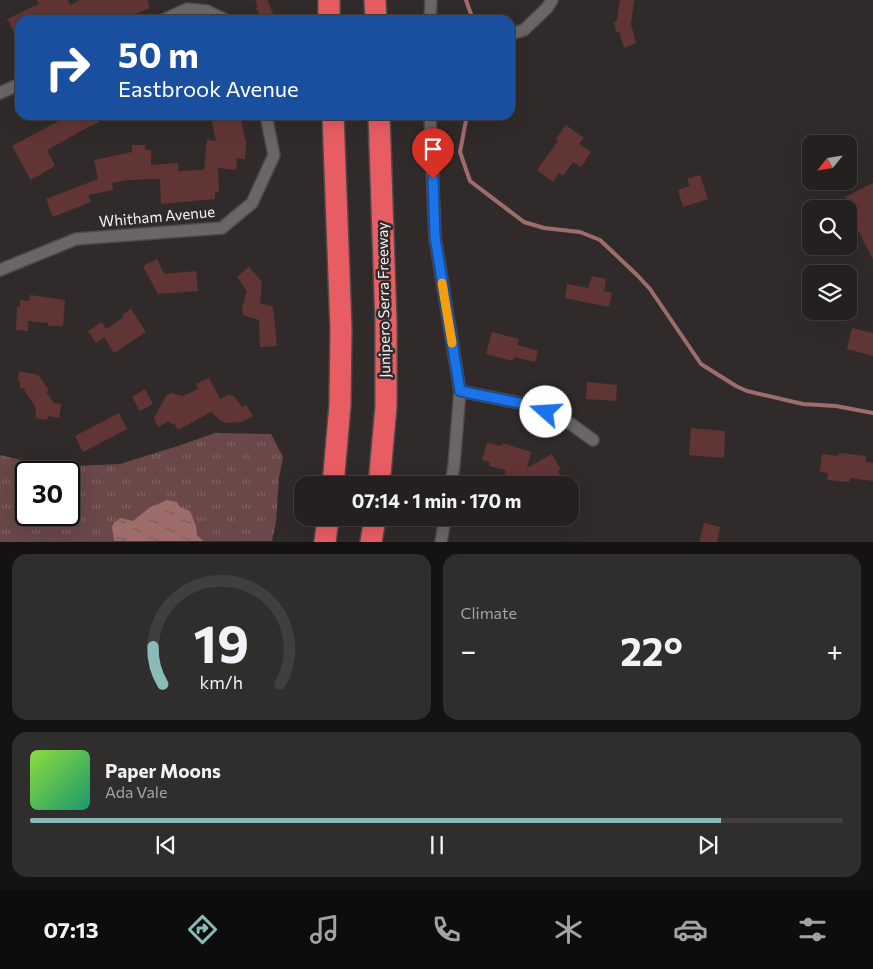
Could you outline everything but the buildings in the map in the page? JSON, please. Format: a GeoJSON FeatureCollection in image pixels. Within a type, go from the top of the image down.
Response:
{"type":"FeatureCollection","features":[{"type":"Feature","properties":{"kind":"highway"},"geometry":{"type":"LineString","coordinates":[[329,0],[330,15]]}},
{"type":"Feature","properties":{"kind":"highway"},"geometry":{"type":"LineString","coordinates":[[375,0],[376,15]]}},
{"type":"Feature","properties":{"kind":"highway"},"geometry":{"type":"LineString","coordinates":[[333,120],[341,329],[340,405],[334,476]]}},
{"type":"Feature","properties":{"kind":"highway","name":"Junipero Serra Freeway"},"geometry":{"type":"LineString","coordinates":[[379,120],[386,324],[386,406],[380,476]]}},
{"type":"Feature","properties":{"kind":"highway"},"geometry":{"type":"LineString","coordinates":[[325,542],[327,526]]}},
{"type":"Feature","properties":{"kind":"highway"},"geometry":{"type":"LineString","coordinates":[[371,542],[374,526]]}},
{"type":"Feature","properties":{"kind":"street"},"geometry":{"type":"LineString","coordinates":[[430,15],[431,0]]}},
{"type":"Feature","properties":{"kind":"street"},"geometry":{"type":"LineString","coordinates":[[515,33],[524,30],[547,8],[552,0]]}},
{"type":"Feature","properties":{"kind":"street"},"geometry":{"type":"LineString","coordinates":[[174,15],[187,9],[207,11],[215,15]]}},
{"type":"Feature","properties":{"kind":"street"},"geometry":{"type":"LineString","coordinates":[[0,93],[15,86]]}},
{"type":"Feature","properties":{"kind":"street","name":"Whitham Avenue"},"geometry":{"type":"LineString","coordinates":[[0,270],[76,238],[222,228],[252,203],[274,155],[267,120]]}},
{"type":"Feature","properties":{"kind":"street"},"geometry":{"type":"LineString","coordinates":[[430,120],[435,237],[460,391],[452,476]]}},
{"type":"Feature","properties":{"kind":"street"},"geometry":{"type":"LineString","coordinates":[[460,391],[534,406],[571,424],[593,440]]}},
{"type":"Feature","properties":{"kind":"street"},"geometry":{"type":"LineString","coordinates":[[440,542],[443,526]]}},
{"type":"Feature","properties":{"kind":"green space"},"geometry":{"type":"Polygon","coordinates":[[[215,433],[271,434],[283,457],[272,541],[0,542],[0,455],[25,461],[15,461],[15,526],[80,526],[80,466],[120,464],[215,433]]]}},
{"type":"Feature","properties":{"kind":"water"},"geometry":{"type":"Polygon","coordinates":[[[167,500],[177,502],[180,507],[190,511],[196,526],[197,535],[203,541],[114,541],[112,526],[116,521],[120,518],[133,521],[149,508],[167,500]]]}},
{"type":"Feature","properties":{"kind":"waterway"},"geometry":{"type":"LineString","coordinates":[[466,0],[471,15]]}},
{"type":"Feature","properties":{"kind":"waterway"},"geometry":{"type":"LineString","coordinates":[[466,120],[460,152],[470,181],[524,222],[544,228],[580,232],[600,240],[650,289],[701,364],[747,391],[803,404],[836,406],[873,413]]}},
{"type":"Feature","properties":{"kind":"slow traffic"},"geometry":{"type":"LineString","coordinates":[[442,283],[452,343]]}},
{"type":"Feature","properties":{"kind":"route"},"geometry":{"type":"LineString","coordinates":[[433,179],[435,237],[460,391],[534,406],[546,412]]}}]}
